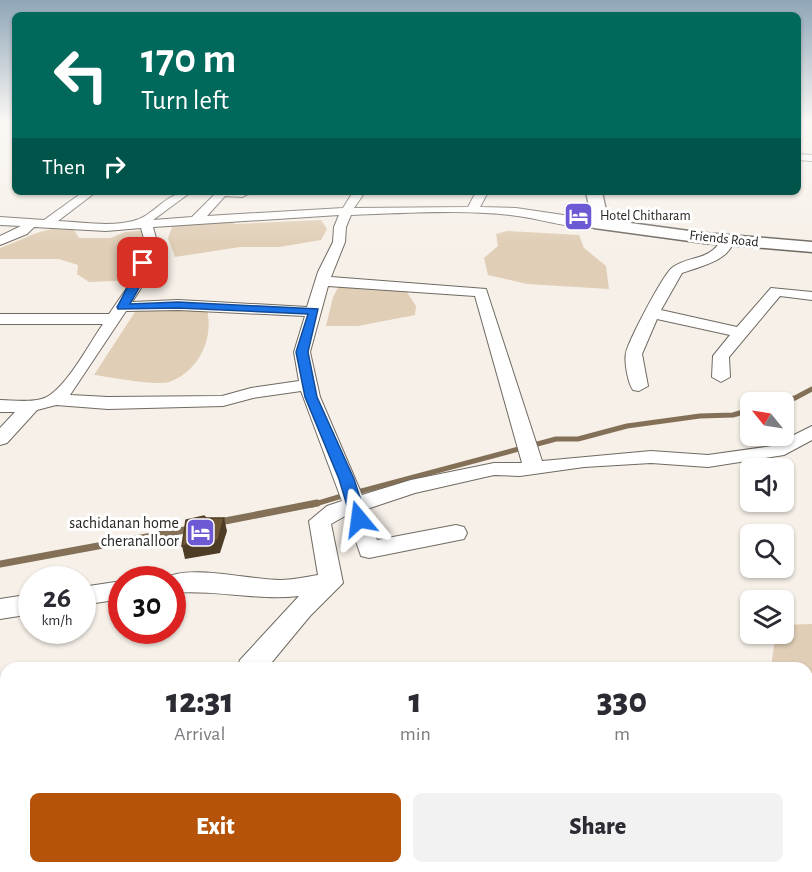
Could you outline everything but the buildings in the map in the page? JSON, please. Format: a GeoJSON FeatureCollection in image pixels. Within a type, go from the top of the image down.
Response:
{"type":"FeatureCollection","features":[{"type":"Feature","properties":{"kind":"main road"},"geometry":{"type":"LineString","coordinates":[[595,195],[600,224]]}},
{"type":"Feature","properties":{"kind":"main road","name":"Friends Road"},"geometry":{"type":"LineString","coordinates":[[600,224],[728,240],[812,247]]}},
{"type":"Feature","properties":{"kind":"street"},"geometry":{"type":"LineString","coordinates":[[47,223],[86,195]]}},
{"type":"Feature","properties":{"kind":"street"},"geometry":{"type":"LineString","coordinates":[[143,224],[181,195]]}},
{"type":"Feature","properties":{"kind":"street"},"geometry":{"type":"LineString","coordinates":[[196,220],[220,195]]}},
{"type":"Feature","properties":{"kind":"street"},"geometry":{"type":"LineString","coordinates":[[357,195],[340,227],[339,242],[322,281],[302,352],[311,397],[352,497],[369,550],[456,533]]}},
{"type":"Feature","properties":{"kind":"street"},"geometry":{"type":"LineString","coordinates":[[472,211],[480,195]]}},
{"type":"Feature","properties":{"kind":"street"},"geometry":{"type":"LineString","coordinates":[[0,221],[106,226],[347,211],[472,211],[516,212],[571,222],[600,224]]}},
{"type":"Feature","properties":{"kind":"street"},"geometry":{"type":"LineString","coordinates":[[0,242],[23,231],[31,222]]}},
{"type":"Feature","properties":{"kind":"street"},"geometry":{"type":"LineString","coordinates":[[56,400],[134,288],[151,242],[143,224]]}},
{"type":"Feature","properties":{"kind":"street"},"geometry":{"type":"LineString","coordinates":[[639,386],[634,354],[652,313],[677,270],[711,258],[726,248],[728,240]]}},
{"type":"Feature","properties":{"kind":"street"},"geometry":{"type":"LineString","coordinates":[[322,281],[482,292],[534,468]]}},
{"type":"Feature","properties":{"kind":"street"},"geometry":{"type":"LineString","coordinates":[[721,377],[721,356],[776,291],[812,296]]}},
{"type":"Feature","properties":{"kind":"street"},"geometry":{"type":"LineString","coordinates":[[0,319],[118,313],[178,305],[314,312]]}},
{"type":"Feature","properties":{"kind":"street"},"geometry":{"type":"LineString","coordinates":[[652,313],[740,332]]}},
{"type":"Feature","properties":{"kind":"street"},"geometry":{"type":"LineString","coordinates":[[0,406],[31,406],[56,400],[108,403],[223,400],[251,393],[309,385]]}},
{"type":"Feature","properties":{"kind":"street"},"geometry":{"type":"LineString","coordinates":[[0,439],[31,406]]}},
{"type":"Feature","properties":{"kind":"street"},"geometry":{"type":"LineString","coordinates":[[331,584],[320,538],[320,521],[352,497],[494,469],[534,468],[584,461],[651,457],[708,461],[777,451],[812,432]]}},
{"type":"Feature","properties":{"kind":"street"},"geometry":{"type":"LineString","coordinates":[[186,583],[281,590],[331,584]]}},
{"type":"Feature","properties":{"kind":"street"},"geometry":{"type":"LineString","coordinates":[[255,662],[301,609],[331,584]]}},
{"type":"Feature","properties":{"kind":"street"},"geometry":{"type":"LineString","coordinates":[[0,609],[18,606]]}},
{"type":"Feature","properties":{"kind":"shaded area"},"geometry":{"type":"Polygon","coordinates":[[[223,217],[235,224],[321,220],[327,229],[321,240],[279,247],[240,247],[175,257],[168,238],[174,222],[223,217]]]}},
{"type":"Feature","properties":{"kind":"shaded area"},"geometry":{"type":"Polygon","coordinates":[[[52,229],[74,230],[79,238],[110,238],[125,232],[148,230],[137,280],[89,282],[77,274],[78,265],[59,259],[0,259],[0,248],[38,232],[52,229]]]}},
{"type":"Feature","properties":{"kind":"shaded area"},"geometry":{"type":"Polygon","coordinates":[[[507,231],[579,235],[584,248],[606,266],[609,289],[527,284],[488,275],[484,258],[498,246],[496,234],[507,231]]]}},
{"type":"Feature","properties":{"kind":"shaded area"},"geometry":{"type":"Polygon","coordinates":[[[339,286],[405,289],[416,306],[415,315],[358,326],[326,326],[333,297],[339,286]]]}},
{"type":"Feature","properties":{"kind":"shaded area"},"geometry":{"type":"Polygon","coordinates":[[[141,307],[207,310],[209,321],[206,342],[196,362],[180,377],[163,383],[94,375],[135,312],[141,307]]]}},
{"type":"Feature","properties":{"kind":"shaded area"},"geometry":{"type":"Polygon","coordinates":[[[812,624],[812,662],[772,662],[774,644],[794,644],[794,625],[812,624]]]}},
{"type":"Feature","properties":{"kind":"waterway"},"geometry":{"type":"LineString","coordinates":[[794,398],[812,389]]}},
{"type":"Feature","properties":{"kind":"waterway"},"geometry":{"type":"LineString","coordinates":[[354,493],[556,439],[578,439],[627,426],[740,413]]}},
{"type":"Feature","properties":{"kind":"waterway"},"geometry":{"type":"LineString","coordinates":[[312,505],[345,495]]}},
{"type":"Feature","properties":{"kind":"waterway"},"geometry":{"type":"LineString","coordinates":[[220,522],[317,503]]}},
{"type":"Feature","properties":{"kind":"waterway"},"geometry":{"type":"LineString","coordinates":[[0,564],[190,529]]}},
{"type":"Feature","properties":{"kind":"place","name":"Hotel Chitharam"},"geometry":{"type":"Point","coordinates":[579,216]}},
{"type":"Feature","properties":{"kind":"place","name":"sachidanan home cheranalloor"},"geometry":{"type":"Point","coordinates":[200,532]}},
{"type":"Feature","properties":{"kind":"route"},"geometry":{"type":"LineString","coordinates":[[143,263],[134,288],[122,307],[141,304],[314,312],[302,352],[311,397],[350,489],[359,519]]}}]}
